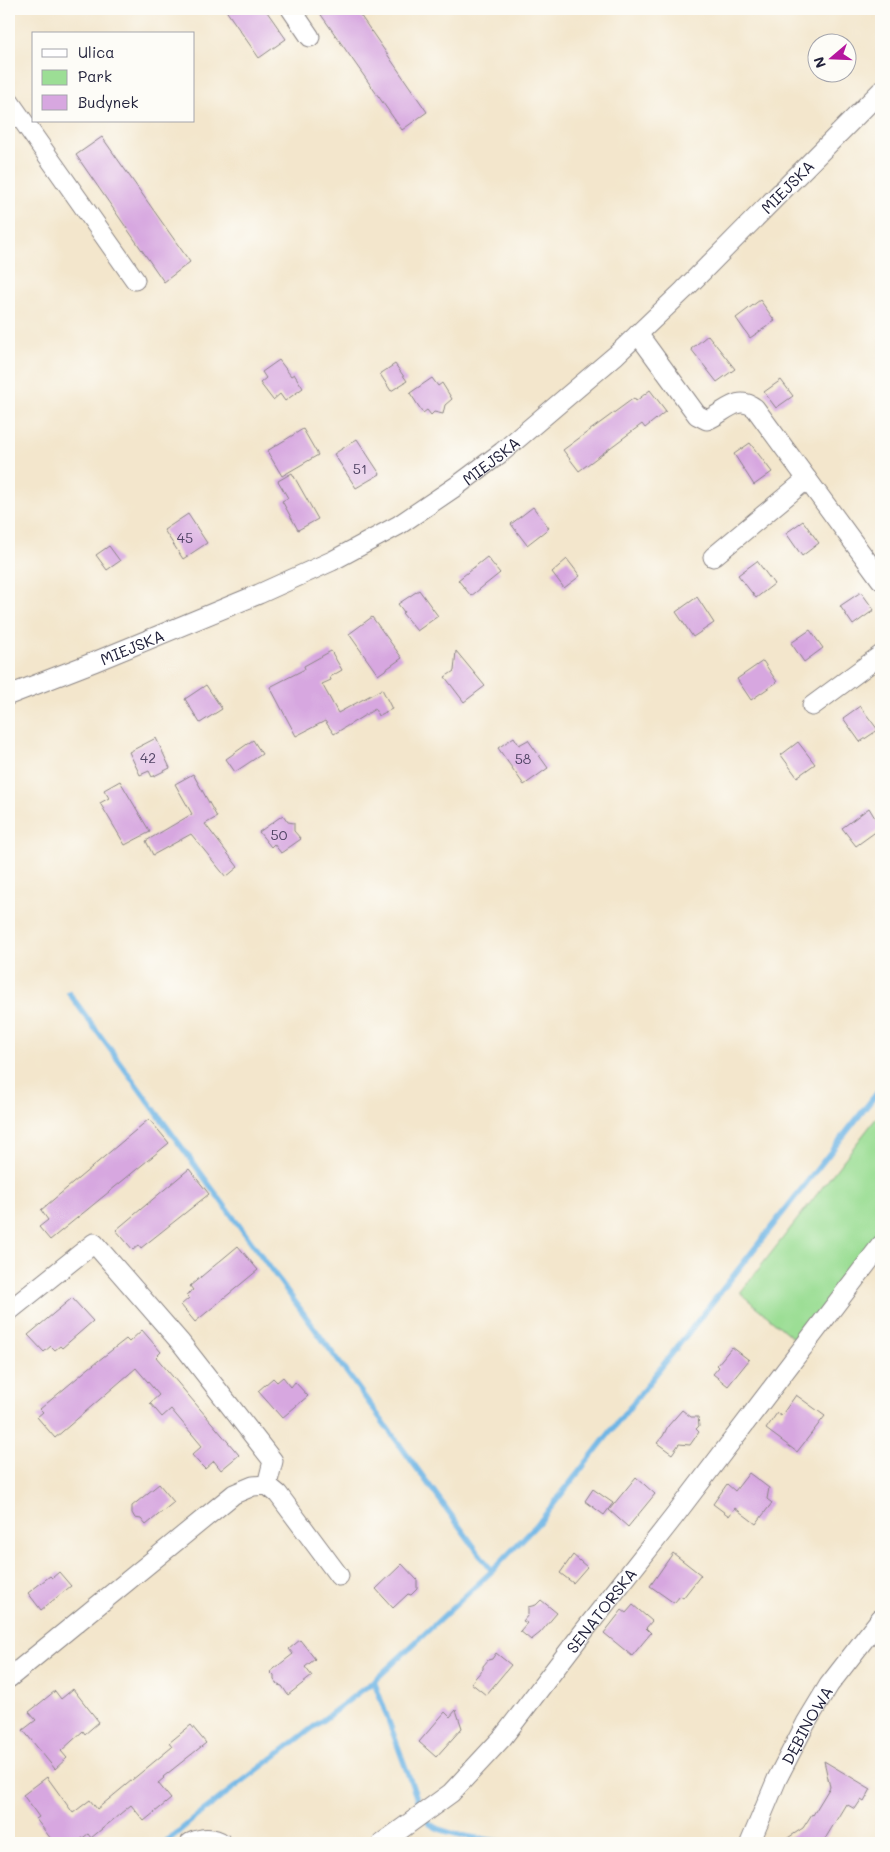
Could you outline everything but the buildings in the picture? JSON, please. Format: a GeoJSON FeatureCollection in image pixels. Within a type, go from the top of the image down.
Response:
{"type":"FeatureCollection","features":[{"type":"Feature","properties":{"kind":"street"},"geometry":{"type":"LineString","coordinates":[[291,9],[310,37]]}},
{"type":"Feature","properties":{"kind":"street","name":"MIEJSKA"},"geometry":{"type":"LineString","coordinates":[[9,695],[252,597],[332,561],[371,541],[429,504],[502,452],[616,355],[684,290],[881,91]]}},
{"type":"Feature","properties":{"kind":"street"},"geometry":{"type":"LineString","coordinates":[[9,101],[135,280]]}},
{"type":"Feature","properties":{"kind":"street"},"geometry":{"type":"LineString","coordinates":[[638,334],[697,415],[707,420],[739,402],[747,402],[755,408],[881,580]]}},
{"type":"Feature","properties":{"kind":"street"},"geometry":{"type":"LineString","coordinates":[[713,557],[808,478]]}},
{"type":"Feature","properties":{"kind":"street"},"geometry":{"type":"LineString","coordinates":[[812,706],[881,655]]}},
{"type":"Feature","properties":{"kind":"street"},"geometry":{"type":"LineString","coordinates":[[9,1311],[94,1243],[181,1343],[273,1461],[267,1485]]}},
{"type":"Feature","properties":{"kind":"street","name":"SENATORSKA"},"geometry":{"type":"LineString","coordinates":[[382,1843],[415,1821],[451,1793],[503,1737],[881,1245]]}},
{"type":"Feature","properties":{"kind":"street"},"geometry":{"type":"LineString","coordinates":[[9,1678],[234,1494],[253,1486],[267,1485],[278,1494],[339,1576]]}},
{"type":"Feature","properties":{"kind":"street","name":"DĘBINOWA"},"geometry":{"type":"LineString","coordinates":[[750,1843],[777,1780],[806,1722],[829,1685],[881,1618]]}},
{"type":"Feature","properties":{"kind":"street"},"geometry":{"type":"LineString","coordinates":[[190,1843],[197,1839],[210,1839],[222,1843]]}},
{"type":"Feature","properties":{"kind":"green space"},"geometry":{"type":"Polygon","coordinates":[[[881,1112],[881,1238],[799,1343],[740,1293],[881,1112]]]}},
{"type":"Feature","properties":{"kind":"waterway"},"geometry":{"type":"LineString","coordinates":[[69,993],[492,1571]]}},
{"type":"Feature","properties":{"kind":"waterway"},"geometry":{"type":"LineString","coordinates":[[165,1843],[198,1815],[374,1681],[492,1571],[541,1520],[881,1088]]}},
{"type":"Feature","properties":{"kind":"waterway"},"geometry":{"type":"LineString","coordinates":[[374,1681],[420,1807],[428,1822],[437,1828],[458,1834],[515,1843]]}}]}
